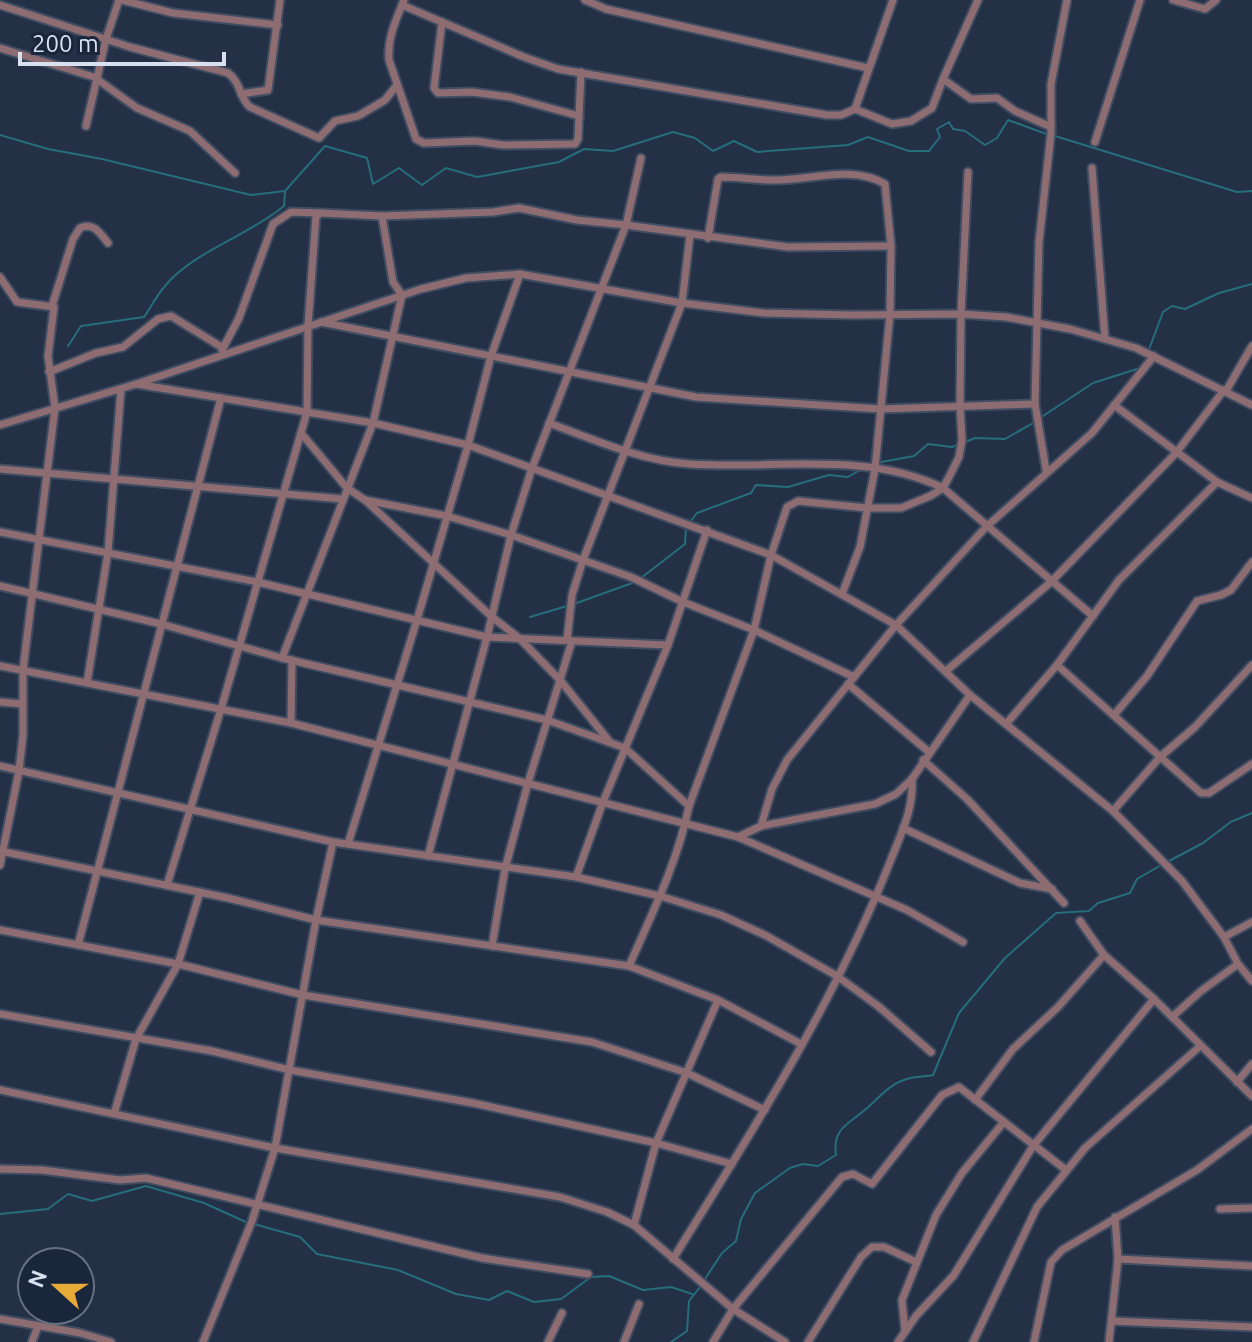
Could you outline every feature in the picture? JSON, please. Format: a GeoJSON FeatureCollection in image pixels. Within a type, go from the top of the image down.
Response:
{"type":"FeatureCollection","features":[{"type":"Feature","properties":{"kind":"street"},"geometry":{"type":"LineString","coordinates":[[86,126],[106,39],[120,0],[173,13],[278,25]]}},
{"type":"Feature","properties":{"kind":"street"},"geometry":{"type":"LineString","coordinates":[[241,94],[268,90],[280,0]]}},
{"type":"Feature","properties":{"kind":"street"},"geometry":{"type":"LineString","coordinates":[[585,0],[606,9],[868,68]]}},
{"type":"Feature","properties":{"kind":"street"},"geometry":{"type":"LineString","coordinates":[[855,109],[893,0]]}},
{"type":"Feature","properties":{"kind":"street"},"geometry":{"type":"LineString","coordinates":[[581,72],[578,139],[575,144],[424,143],[416,139],[397,85],[388,47],[403,2],[442,22],[558,69],[581,72],[827,115],[841,115],[855,109],[892,124],[911,121],[932,108],[978,0]]}},
{"type":"Feature","properties":{"kind":"street"},"geometry":{"type":"LineString","coordinates":[[1046,470],[1035,404],[1040,217],[1050,143],[1051,84],[1067,0]]}},
{"type":"Feature","properties":{"kind":"street"},"geometry":{"type":"LineString","coordinates":[[1095,142],[1140,0]]}},
{"type":"Feature","properties":{"kind":"street"},"geometry":{"type":"LineString","coordinates":[[1173,0],[1205,9],[1216,0]]}},
{"type":"Feature","properties":{"kind":"street"},"geometry":{"type":"LineString","coordinates":[[0,5],[228,73],[234,77],[244,102],[250,107],[319,138],[335,121],[353,118],[385,100],[397,85]]}},
{"type":"Feature","properties":{"kind":"street"},"geometry":{"type":"LineString","coordinates":[[442,22],[434,88],[438,93],[472,92],[510,97],[579,116]]}},
{"type":"Feature","properties":{"kind":"street"},"geometry":{"type":"LineString","coordinates":[[0,48],[98,80],[137,108],[190,131],[235,173]]}},
{"type":"Feature","properties":{"kind":"street"},"geometry":{"type":"LineString","coordinates":[[943,79],[971,99],[997,98],[1051,130]]}},
{"type":"Feature","properties":{"kind":"street"},"geometry":{"type":"LineString","coordinates":[[428,856],[511,535],[532,468],[626,225],[641,158]]}},
{"type":"Feature","properties":{"kind":"street"},"geometry":{"type":"LineString","coordinates":[[1092,168],[1105,339]]}},
{"type":"Feature","properties":{"kind":"street"},"geometry":{"type":"LineString","coordinates":[[629,966],[660,896],[689,806],[754,630],[771,555],[787,507],[791,503],[901,508],[943,488],[961,450],[961,314],[968,172]]}},
{"type":"Feature","properties":{"kind":"street"},"geometry":{"type":"LineString","coordinates":[[708,238],[718,179],[721,177],[775,181],[847,174],[885,184],[891,246],[890,314],[875,469],[858,555],[842,594]]}},
{"type":"Feature","properties":{"kind":"street"},"geometry":{"type":"LineString","coordinates":[[222,352],[260,264],[267,235],[273,224],[291,212],[382,216],[493,212],[519,208],[577,220],[788,247],[891,246]]}},
{"type":"Feature","properties":{"kind":"street"},"geometry":{"type":"LineString","coordinates":[[167,885],[307,412],[314,221],[321,213]]}},
{"type":"Feature","properties":{"kind":"street"},"geometry":{"type":"LineString","coordinates":[[282,658],[373,423],[394,336],[402,295],[393,282],[382,216]]}},
{"type":"Feature","properties":{"kind":"street"},"geometry":{"type":"LineString","coordinates":[[0,865],[19,771],[23,670],[55,408],[49,372],[49,334],[55,310],[52,306],[73,239],[80,228],[89,225],[97,229],[108,243]]}},
{"type":"Feature","properties":{"kind":"street"},"geometry":{"type":"LineString","coordinates":[[492,946],[505,869],[560,680],[569,640],[572,595],[682,303],[690,235]]}},
{"type":"Feature","properties":{"kind":"street"},"geometry":{"type":"LineString","coordinates":[[348,844],[395,683],[417,620],[491,356],[520,274]]}},
{"type":"Feature","properties":{"kind":"street"},"geometry":{"type":"LineString","coordinates":[[0,425],[121,389],[222,352],[402,295],[466,278],[520,274],[682,303],[792,314],[961,314],[1037,321],[1154,356],[1252,405]]}},
{"type":"Feature","properties":{"kind":"street"},"geometry":{"type":"LineString","coordinates":[[0,277],[17,302],[52,306]]}},
{"type":"Feature","properties":{"kind":"street"},"geometry":{"type":"LineString","coordinates":[[49,372],[86,356],[123,347],[165,316],[171,316],[222,352]]}},
{"type":"Feature","properties":{"kind":"street"},"geometry":{"type":"LineString","coordinates":[[319,322],[696,397],[880,409],[1035,404]]}},
{"type":"Feature","properties":{"kind":"street"},"geometry":{"type":"LineString","coordinates":[[946,671],[1051,582],[1176,453],[1225,390],[1252,346]]}},
{"type":"Feature","properties":{"kind":"street"},"geometry":{"type":"LineString","coordinates":[[761,826],[772,789],[787,760],[896,625],[986,527],[1046,470],[1068,456],[1092,433],[1154,356]]}},
{"type":"Feature","properties":{"kind":"street"},"geometry":{"type":"LineString","coordinates":[[136,384],[373,423],[468,445],[771,555],[896,625],[970,695],[1113,811],[1182,881],[1252,981]]}},
{"type":"Feature","properties":{"kind":"street"},"geometry":{"type":"LineString","coordinates":[[87,683],[108,552],[121,389]]}},
{"type":"Feature","properties":{"kind":"street"},"geometry":{"type":"LineString","coordinates":[[78,945],[221,398]]}},
{"type":"Feature","properties":{"kind":"street"},"geometry":{"type":"LineString","coordinates":[[1114,405],[1217,482],[1252,498]]}},
{"type":"Feature","properties":{"kind":"street"},"geometry":{"type":"LineString","coordinates":[[549,423],[625,451],[689,464],[852,466],[923,478],[943,488],[1093,616]]}},
{"type":"Feature","properties":{"kind":"street"},"geometry":{"type":"LineString","coordinates":[[301,433],[347,488],[365,500],[519,638],[560,680],[611,743]]}},
{"type":"Feature","properties":{"kind":"street"},"geometry":{"type":"LineString","coordinates":[[0,469],[343,499]]}},
{"type":"Feature","properties":{"kind":"street"},"geometry":{"type":"LineString","coordinates":[[1006,724],[1057,665],[1119,580],[1217,482]]}},
{"type":"Feature","properties":{"kind":"street"},"geometry":{"type":"LineString","coordinates":[[365,500],[447,516],[511,535],[631,577],[754,630],[851,680],[929,752]]}},
{"type":"Feature","properties":{"kind":"street"},"geometry":{"type":"LineString","coordinates":[[576,877],[603,802],[668,645],[707,530]]}},
{"type":"Feature","properties":{"kind":"street"},"geometry":{"type":"LineString","coordinates":[[0,532],[257,582],[487,637],[668,645]]}},
{"type":"Feature","properties":{"kind":"street"},"geometry":{"type":"LineString","coordinates":[[1114,715],[1147,676],[1197,601],[1231,590],[1252,562]]}},
{"type":"Feature","properties":{"kind":"street"},"geometry":{"type":"LineString","coordinates":[[0,586],[161,624],[282,658],[547,720],[625,748],[689,806]]}},
{"type":"Feature","properties":{"kind":"street"},"geometry":{"type":"LineString","coordinates":[[291,723],[292,660]]}},
{"type":"Feature","properties":{"kind":"street"},"geometry":{"type":"LineString","coordinates":[[1057,665],[1201,793],[1206,794],[1252,764]]}},
{"type":"Feature","properties":{"kind":"street"},"geometry":{"type":"LineString","coordinates":[[1113,811],[1160,757],[1195,727],[1252,665]]}},
{"type":"Feature","properties":{"kind":"street"},"geometry":{"type":"LineString","coordinates":[[0,666],[291,723],[738,837],[876,896],[963,942]]}},
{"type":"Feature","properties":{"kind":"street"},"geometry":{"type":"LineString","coordinates":[[738,837],[761,826],[875,804],[896,794],[912,779],[970,695]]}},
{"type":"Feature","properties":{"kind":"street"},"geometry":{"type":"LineString","coordinates":[[0,702],[23,704]]}},
{"type":"Feature","properties":{"kind":"street"},"geometry":{"type":"LineString","coordinates":[[923,760],[967,799],[1064,903]]}},
{"type":"Feature","properties":{"kind":"street"},"geometry":{"type":"LineString","coordinates":[[0,766],[333,842],[576,877],[660,896],[721,915],[837,976],[878,1006],[931,1052]]}},
{"type":"Feature","properties":{"kind":"street"},"geometry":{"type":"LineString","coordinates":[[673,1259],[765,1110],[837,976],[876,896],[903,828],[913,795],[912,779]]}},
{"type":"Feature","properties":{"kind":"street"},"geometry":{"type":"LineString","coordinates":[[903,828],[1020,883],[1053,889]]}},
{"type":"Feature","properties":{"kind":"street"},"geometry":{"type":"LineString","coordinates":[[203,1342],[251,1224],[275,1148],[333,842]]}},
{"type":"Feature","properties":{"kind":"street"},"geometry":{"type":"LineString","coordinates":[[1,851],[200,892],[316,920],[629,966],[718,1000],[801,1044]]}},
{"type":"Feature","properties":{"kind":"street"},"geometry":{"type":"LineString","coordinates":[[114,1114],[136,1039],[178,964],[200,892]]}},
{"type":"Feature","properties":{"kind":"street"},"geometry":{"type":"LineString","coordinates":[[1080,921],[1104,955],[1154,999],[1199,1047],[1252,1096]]}},
{"type":"Feature","properties":{"kind":"street"},"geometry":{"type":"LineString","coordinates":[[1224,937],[1252,922]]}},
{"type":"Feature","properties":{"kind":"street"},"geometry":{"type":"LineString","coordinates":[[0,930],[178,964],[303,995],[592,1042],[687,1073],[765,1110]]}},
{"type":"Feature","properties":{"kind":"street"},"geometry":{"type":"LineString","coordinates":[[975,1100],[1013,1049],[1058,1007],[1104,955]]}},
{"type":"Feature","properties":{"kind":"street"},"geometry":{"type":"LineString","coordinates":[[1172,1017],[1238,964]]}},
{"type":"Feature","properties":{"kind":"street"},"geometry":{"type":"LineString","coordinates":[[898,1342],[954,1275],[1033,1146],[1154,999]]}},
{"type":"Feature","properties":{"kind":"street"},"geometry":{"type":"LineString","coordinates":[[634,1225],[656,1143],[718,1000]]}},
{"type":"Feature","properties":{"kind":"street"},"geometry":{"type":"LineString","coordinates":[[0,1014],[212,1051],[290,1070],[473,1103],[656,1143],[732,1164]]}},
{"type":"Feature","properties":{"kind":"street"},"geometry":{"type":"LineString","coordinates":[[973,1342],[1037,1207],[1085,1148],[1199,1047]]}},
{"type":"Feature","properties":{"kind":"street"},"geometry":{"type":"LineString","coordinates":[[1237,1082],[1252,1064]]}},
{"type":"Feature","properties":{"kind":"street"},"geometry":{"type":"LineString","coordinates":[[713,1342],[733,1309],[842,1177],[853,1174],[872,1184],[942,1095],[952,1088],[959,1087],[1066,1170]]}},
{"type":"Feature","properties":{"kind":"street"},"geometry":{"type":"LineString","coordinates":[[0,1090],[275,1148],[560,1197],[607,1212],[634,1225],[733,1309],[785,1342]]}},
{"type":"Feature","properties":{"kind":"street"},"geometry":{"type":"LineString","coordinates":[[905,1331],[902,1300],[936,1215],[962,1173],[1003,1123]]}},
{"type":"Feature","properties":{"kind":"street"},"geometry":{"type":"LineString","coordinates":[[1034,1342],[1051,1262],[1062,1250],[1197,1170],[1252,1129]]}},
{"type":"Feature","properties":{"kind":"street"},"geometry":{"type":"LineString","coordinates":[[0,1169],[42,1170],[120,1180],[146,1178],[482,1258],[588,1274]]}},
{"type":"Feature","properties":{"kind":"street"},"geometry":{"type":"LineString","coordinates":[[1220,1209],[1252,1208]]}},
{"type":"Feature","properties":{"kind":"street"},"geometry":{"type":"LineString","coordinates":[[1109,1342],[1118,1259],[1115,1217]]}},
{"type":"Feature","properties":{"kind":"street"},"geometry":{"type":"LineString","coordinates":[[808,1342],[861,1257],[872,1247],[884,1247],[916,1262]]}},
{"type":"Feature","properties":{"kind":"street"},"geometry":{"type":"LineString","coordinates":[[1118,1259],[1252,1266]]}},
{"type":"Feature","properties":{"kind":"street"},"geometry":{"type":"LineString","coordinates":[[624,1342],[639,1304]]}},
{"type":"Feature","properties":{"kind":"street"},"geometry":{"type":"LineString","coordinates":[[548,1342],[562,1313]]}},
{"type":"Feature","properties":{"kind":"street"},"geometry":{"type":"LineString","coordinates":[[1112,1321],[1252,1327]]}},
{"type":"Feature","properties":{"kind":"street"},"geometry":{"type":"LineString","coordinates":[[32,1342],[38,1326],[111,1342]]}},
{"type":"Feature","properties":{"kind":"waterway"},"geometry":{"type":"LineString","coordinates":[[0,135],[48,149],[251,195],[285,191],[325,146],[367,158],[373,184],[399,168],[422,185],[446,168],[477,177],[559,162],[584,149],[613,151],[673,132],[695,138],[713,151],[734,141],[757,152],[848,145],[868,137],[909,151],[929,151],[940,137],[937,129],[949,122],[953,129],[965,131],[985,145],[997,138],[1008,120],[1049,135]]}},
{"type":"Feature","properties":{"kind":"waterway"},"geometry":{"type":"LineString","coordinates":[[1055,136],[1237,192],[1252,191]]}},
{"type":"Feature","properties":{"kind":"waterway"},"geometry":{"type":"LineString","coordinates":[[68,346],[81,326],[144,317],[177,274],[206,253],[270,217],[284,206],[285,192]]}},
{"type":"Feature","properties":{"kind":"waterway"},"geometry":{"type":"LineString","coordinates":[[1148,352],[1163,312],[1172,306],[1185,309],[1219,293],[1252,284]]}},
{"type":"Feature","properties":{"kind":"waterway"},"geometry":{"type":"LineString","coordinates":[[1040,418],[1093,383],[1140,368]]}},
{"type":"Feature","properties":{"kind":"waterway"},"geometry":{"type":"LineString","coordinates":[[963,443],[975,438],[1005,439],[1035,422]]}},
{"type":"Feature","properties":{"kind":"waterway"},"geometry":{"type":"LineString","coordinates":[[876,463],[914,456],[928,444],[957,445]]}},
{"type":"Feature","properties":{"kind":"waterway"},"geometry":{"type":"LineString","coordinates":[[690,522],[697,513],[751,493],[756,485],[788,487],[829,475],[848,477],[860,470]]}},
{"type":"Feature","properties":{"kind":"waterway"},"geometry":{"type":"LineString","coordinates":[[641,578],[685,544],[686,527]]}},
{"type":"Feature","properties":{"kind":"waterway"},"geometry":{"type":"LineString","coordinates":[[574,604],[635,582]]}},
{"type":"Feature","properties":{"kind":"waterway"},"geometry":{"type":"LineString","coordinates":[[530,617],[567,606]]}},
{"type":"Feature","properties":{"kind":"waterway"},"geometry":{"type":"LineString","coordinates":[[1233,821],[1252,813]]}},
{"type":"Feature","properties":{"kind":"waterway"},"geometry":{"type":"LineString","coordinates":[[1169,861],[1203,843],[1232,821]]}},
{"type":"Feature","properties":{"kind":"waterway"},"geometry":{"type":"LineString","coordinates":[[703,1282],[722,1253],[736,1241],[741,1219],[755,1193],[790,1168],[803,1164],[818,1166],[836,1155],[835,1146],[843,1128],[895,1084],[933,1075],[959,1013],[1005,958],[1056,913],[1089,911],[1098,903],[1130,893],[1137,879],[1163,864]]}},
{"type":"Feature","properties":{"kind":"waterway"},"geometry":{"type":"LineString","coordinates":[[0,1214],[48,1209],[68,1194],[92,1201],[146,1186],[204,1203],[248,1223]]}},
{"type":"Feature","properties":{"kind":"waterway"},"geometry":{"type":"LineString","coordinates":[[254,1224],[300,1237],[317,1254],[398,1270],[456,1294],[489,1300],[507,1291],[534,1302],[561,1299],[591,1277],[609,1276],[643,1290],[671,1287],[692,1294]]}},
{"type":"Feature","properties":{"kind":"waterway"},"geometry":{"type":"LineString","coordinates":[[671,1342],[687,1331],[689,1301],[700,1287]]}}]}
